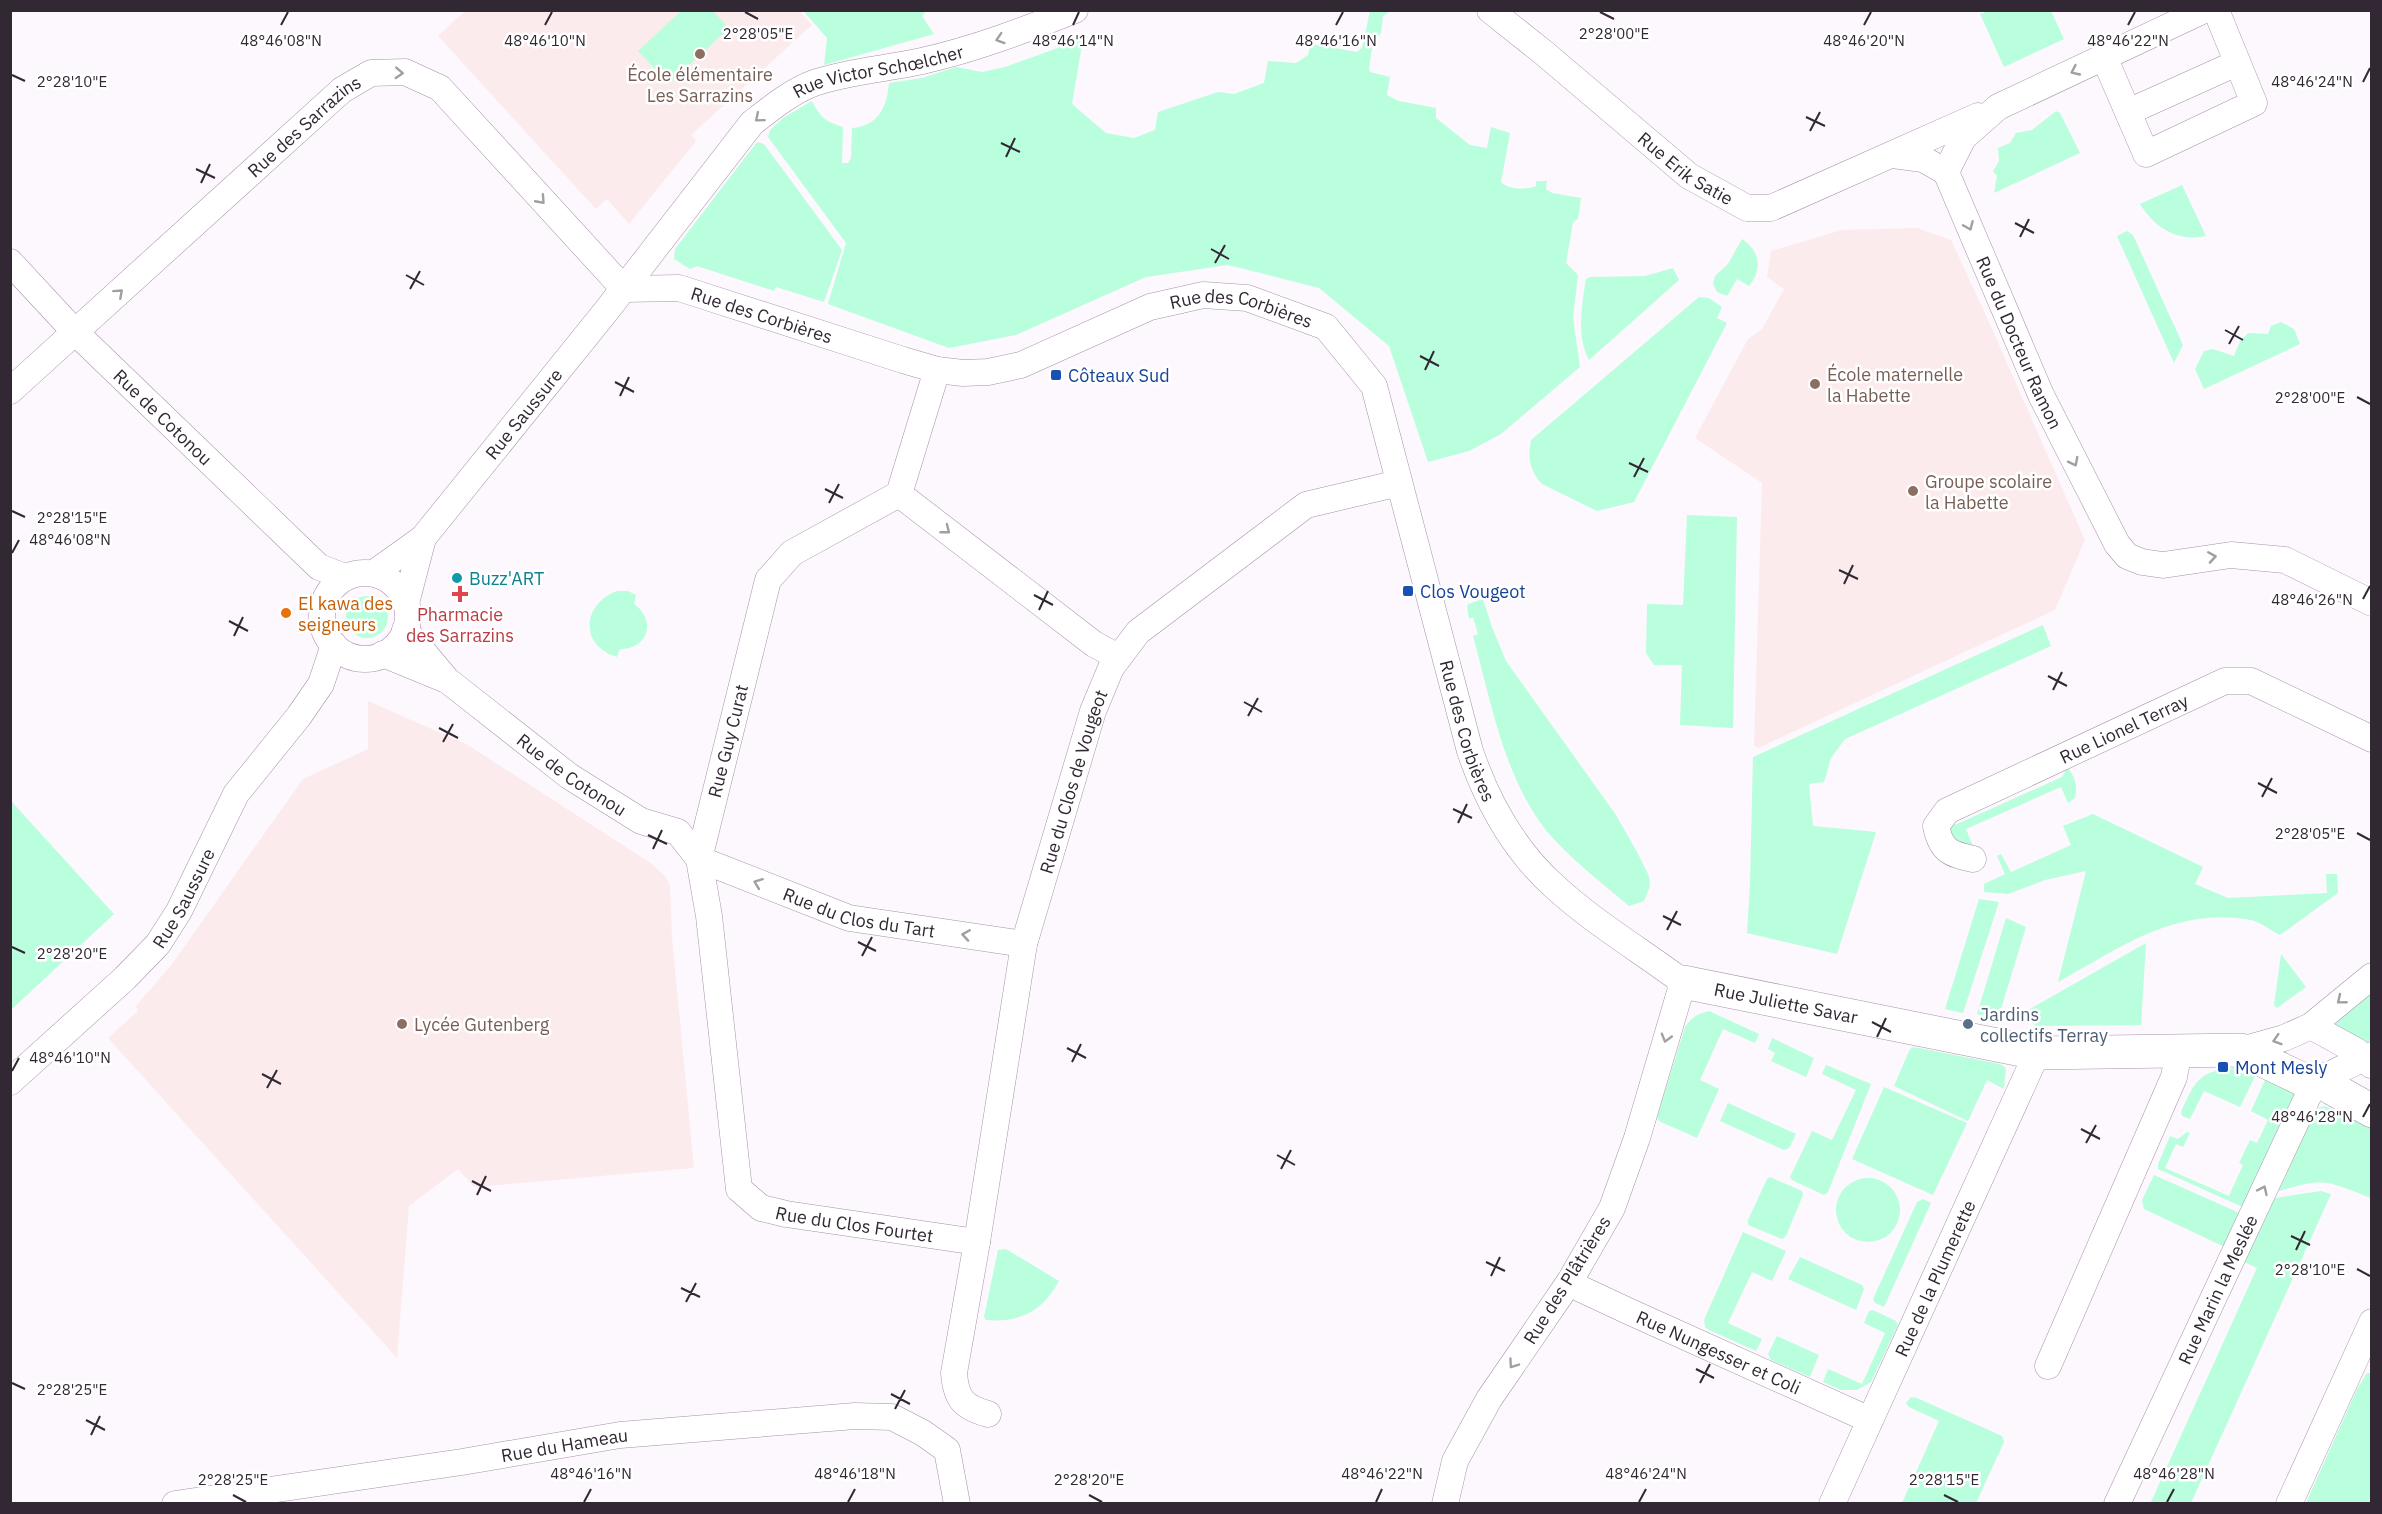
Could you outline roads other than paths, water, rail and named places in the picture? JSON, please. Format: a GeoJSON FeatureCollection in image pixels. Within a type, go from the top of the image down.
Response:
{"type":"FeatureCollection","features":[{"type":"Feature","properties":{"kind":"street","name":"Rue Victor Schœlcher"},"geometry":{"type":"LineString","coordinates":[[624,289],[752,123],[770,109],[811,84],[846,74],[921,62],[966,50],[1007,37],[1075,10]]}},
{"type":"Feature","properties":{"kind":"street","name":"Rue Erik Satie"},"geometry":{"type":"LineString","coordinates":[[1490,10],[1689,176],[1747,208],[1771,208],[1998,107]]}},
{"type":"Feature","properties":{"kind":"street"},"geometry":{"type":"LineString","coordinates":[[1893,155],[1923,159],[1946,172],[1963,138],[1998,107],[2204,10]]}},
{"type":"Feature","properties":{"kind":"street"},"geometry":{"type":"LineString","coordinates":[[2104,57],[2146,154],[2254,103],[2216,10]]}},
{"type":"Feature","properties":{"kind":"street"},"geometry":{"type":"LineString","coordinates":[[2128,112],[2237,63]]}},
{"type":"Feature","properties":{"kind":"street","name":"Rue des Sarrazins"},"geometry":{"type":"LineString","coordinates":[[10,391],[342,90],[371,74],[405,72],[440,88],[624,289]]}},
{"type":"Feature","properties":{"kind":"street","name":"Rue du Docteur Ramon"},"geometry":{"type":"LineString","coordinates":[[1946,172],[2041,395],[2117,544],[2127,555],[2142,562],[2163,565],[2231,555],[2284,560],[2372,603]]}},
{"type":"Feature","properties":{"kind":"street","name":"Rue de Cotonou"},"geometry":{"type":"LineString","coordinates":[[10,262],[75,332],[319,567],[345,577]]}},
{"type":"Feature","properties":{"kind":"street","name":"Rue des Corbières"},"geometry":{"type":"LineString","coordinates":[[624,289],[679,288],[937,370],[963,374],[988,372],[1021,365],[1149,307],[1203,295],[1247,298],[1326,327],[1374,386],[1470,751],[1478,775],[1498,815],[1530,860],[1553,885],[1683,982]]}},
{"type":"Feature","properties":{"kind":"street","name":"Rue Saussure"},"geometry":{"type":"LineString","coordinates":[[374,573],[423,538],[624,289]]}},
{"type":"Feature","properties":{"kind":"street"},"geometry":{"type":"LineString","coordinates":[[937,370],[900,494],[1094,644],[1118,657]]}},
{"type":"Feature","properties":{"kind":"street","name":"Rue du Clos de Vougeot"},"geometry":{"type":"LineString","coordinates":[[988,1414],[964,1404],[955,1386],[954,1373],[1024,944],[1093,711],[1118,657],[1138,632],[1306,505],[1399,483]]}},
{"type":"Feature","properties":{"kind":"street","name":"Rue Guy Curat"},"geometry":{"type":"LineString","coordinates":[[739,1189],[709,916],[699,859],[768,580],[792,553],[900,494]]}},
{"type":"Feature","properties":{"kind":"street","name":"Rue Saussure"},"geometry":{"type":"LineString","coordinates":[[406,603],[423,538]]}},
{"type":"Feature","properties":{"kind":"street"},"geometry":{"type":"LineString","coordinates":[[319,567],[325,599],[322,614],[324,627],[338,650],[363,659],[383,654],[399,642],[405,630],[408,617],[406,603],[399,589],[388,579],[374,573],[359,573],[345,577],[333,587],[325,599]]}},
{"type":"Feature","properties":{"kind":"street","name":"Rue de Cotonou"},"geometry":{"type":"LineString","coordinates":[[405,630],[447,680],[569,776],[641,821],[678,832],[699,859]]}},
{"type":"Feature","properties":{"kind":"street","name":"Rue Saussure"},"geometry":{"type":"LineString","coordinates":[[10,1082],[125,978],[158,944],[179,911],[236,794],[299,716],[321,684],[334,645]]}},
{"type":"Feature","properties":{"kind":"street","name":"Rue de Cotonou"},"geometry":{"type":"LineString","coordinates":[[383,654],[447,680]]}},
{"type":"Feature","properties":{"kind":"street","name":"Rue Saussure"},"geometry":{"type":"LineString","coordinates":[[321,684],[356,657]]}},
{"type":"Feature","properties":{"kind":"street","name":"Rue Lionel Terray"},"geometry":{"type":"LineString","coordinates":[[1973,858],[1953,855],[1939,842],[1936,826],[1947,811],[2225,681],[2251,681],[2372,739]]}},
{"type":"Feature","properties":{"kind":"street","name":"Rue du Clos du Tart"},"geometry":{"type":"LineString","coordinates":[[699,859],[849,918],[1024,944]]}},
{"type":"Feature","properties":{"kind":"street"},"geometry":{"type":"LineString","coordinates":[[2241,1050],[2284,1038],[2311,1026],[2372,976]]}},
{"type":"Feature","properties":{"kind":"street","name":"Rue Juliette Savar"},"geometry":{"type":"LineString","coordinates":[[1683,982],[2037,1053],[2241,1050],[2306,1081],[2323,1079],[2333,1089],[2372,1111]]}},
{"type":"Feature","properties":{"kind":"street","name":"Rue des Plâtrières"},"geometry":{"type":"LineString","coordinates":[[1445,1503],[1455,1461],[1489,1399],[1570,1281],[1612,1208],[1637,1138],[1683,982]]}},
{"type":"Feature","properties":{"kind":"street"},"geometry":{"type":"LineString","coordinates":[[2311,1026],[2370,1060]]}},
{"type":"Feature","properties":{"kind":"street"},"geometry":{"type":"LineString","coordinates":[[2311,1026],[2323,1066],[2323,1079]]}},
{"type":"Feature","properties":{"kind":"street"},"geometry":{"type":"LineString","coordinates":[[2048,1366],[2174,1077],[2180,1052]]}},
{"type":"Feature","properties":{"kind":"street","name":"Rue de la Plumerette"},"geometry":{"type":"LineString","coordinates":[[1832,1503],[2037,1053]]}},
{"type":"Feature","properties":{"kind":"street"},"geometry":{"type":"LineString","coordinates":[[2323,1079],[2352,1062],[2370,1060]]}},
{"type":"Feature","properties":{"kind":"street","name":"Rue Marin la Meslée"},"geometry":{"type":"LineString","coordinates":[[2117,1503],[2308,1096],[2323,1079]]}},
{"type":"Feature","properties":{"kind":"street","name":"Rue du Clos Fourtet"},"geometry":{"type":"LineString","coordinates":[[739,1189],[761,1208],[786,1214],[977,1242]]}},
{"type":"Feature","properties":{"kind":"street","name":"Rue Nungesser et Coli"},"geometry":{"type":"LineString","coordinates":[[1570,1281],[1581,1289],[1628,1311],[1870,1420]]}},
{"type":"Feature","properties":{"kind":"street"},"geometry":{"type":"LineString","coordinates":[[2289,1503],[2368,1338]]}},
{"type":"Feature","properties":{"kind":"street","name":"Rue du Hameau"},"geometry":{"type":"LineString","coordinates":[[176,1503],[462,1462],[620,1435],[855,1416],[892,1417],[923,1433],[947,1450],[957,1503]]}},
{"type":"Feature","properties":{"kind":"place","name":"École élémentaire Les Sarrazins"},"geometry":{"type":"Point","coordinates":[700,54]}},
{"type":"Feature","properties":{"kind":"place","name":"Côteaux Sud"},"geometry":{"type":"Point","coordinates":[1056,375]}},
{"type":"Feature","properties":{"kind":"place","name":"École maternelle la Habette"},"geometry":{"type":"Point","coordinates":[1815,384]}},
{"type":"Feature","properties":{"kind":"place","name":"Groupe scolaire la Habette"},"geometry":{"type":"Point","coordinates":[1913,491]}},
{"type":"Feature","properties":{"kind":"place","name":"Buzz'ART"},"geometry":{"type":"Point","coordinates":[457,578]}},
{"type":"Feature","properties":{"kind":"place","name":"Clos Vougeot"},"geometry":{"type":"Point","coordinates":[1408,591]}},
{"type":"Feature","properties":{"kind":"place","name":"Pharmacie des Sarrazins"},"geometry":{"type":"Point","coordinates":[460,594]}},
{"type":"Feature","properties":{"kind":"place","name":"El kawa des seigneurs"},"geometry":{"type":"Point","coordinates":[286,613]}},
{"type":"Feature","properties":{"kind":"place","name":"Lycée Gutenberg"},"geometry":{"type":"Point","coordinates":[402,1024]}},
{"type":"Feature","properties":{"kind":"place","name":"Jardins collectifs Terray"},"geometry":{"type":"Point","coordinates":[1968,1024]}},
{"type":"Feature","properties":{"kind":"place","name":"Mont Mesly"},"geometry":{"type":"Point","coordinates":[2223,1067]}}]}
